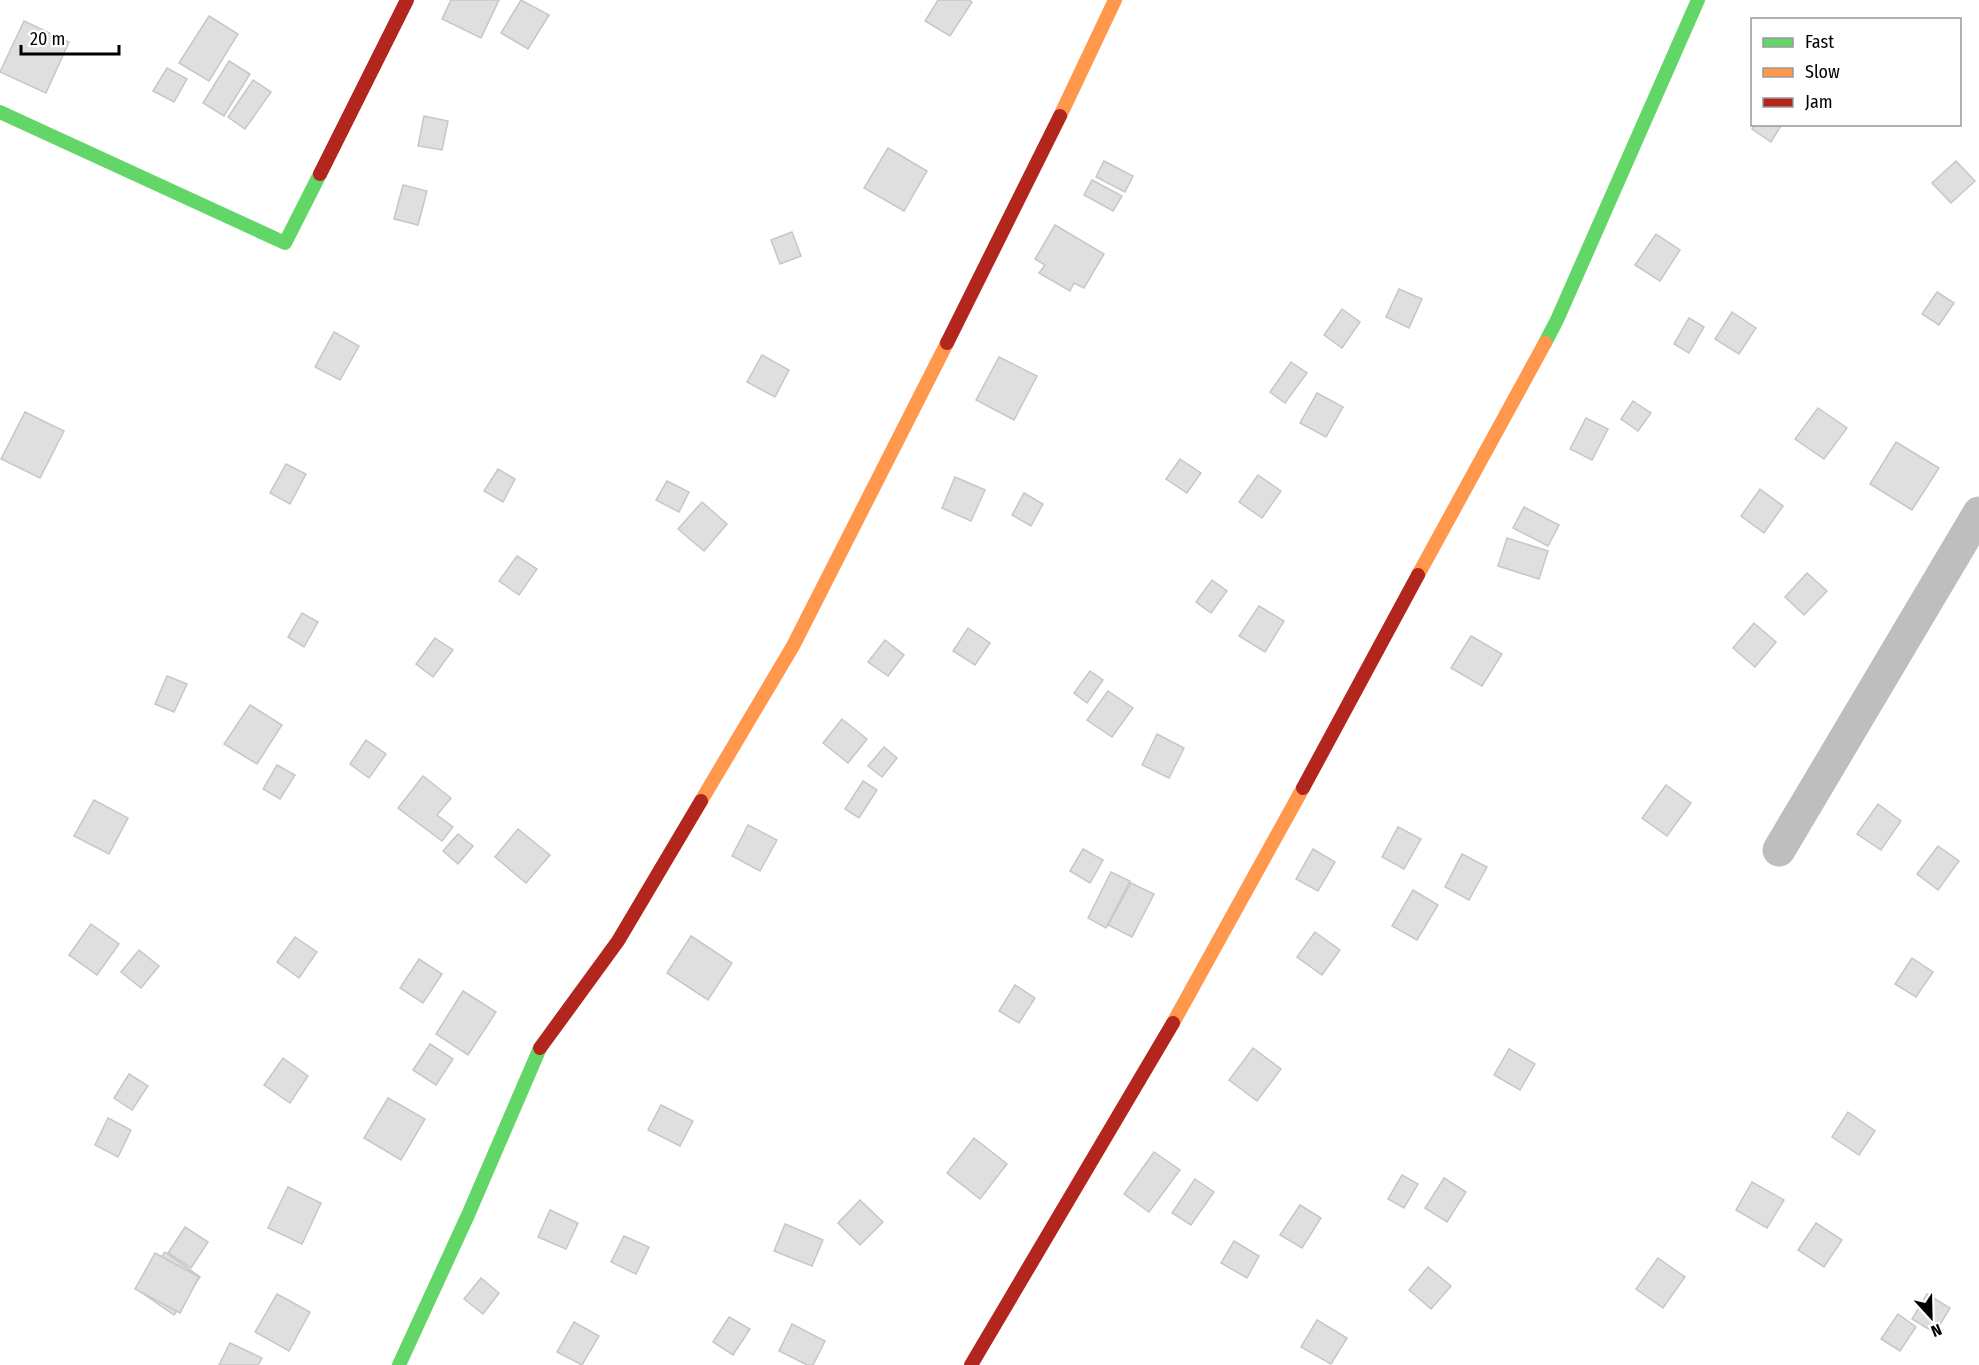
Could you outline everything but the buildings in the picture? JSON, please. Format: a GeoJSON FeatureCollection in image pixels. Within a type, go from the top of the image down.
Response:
{"type":"FeatureCollection","features":[{"type":"Feature","properties":{"kind":"street"},"geometry":{"type":"LineString","coordinates":[[0,112],[285,243],[407,0]]}},
{"type":"Feature","properties":{"kind":"street"},"geometry":{"type":"LineString","coordinates":[[399,1365],[464,1226],[542,1043],[618,941],[793,646],[1039,161],[1115,0]]}},
{"type":"Feature","properties":{"kind":"street"},"geometry":{"type":"LineString","coordinates":[[971,1365],[1198,981],[1557,320],[1698,0]]}},
{"type":"Feature","properties":{"kind":"street"},"geometry":{"type":"LineString","coordinates":[[1779,850],[1979,513]]}},
{"type":"Feature","properties":{"kind":"traffic: fast"},"geometry":{"type":"LineString","coordinates":[[1545,343],[1698,0]]}},
{"type":"Feature","properties":{"kind":"traffic: fast"},"geometry":{"type":"LineString","coordinates":[[0,112],[285,243],[320,174]]}},
{"type":"Feature","properties":{"kind":"traffic: fast"},"geometry":{"type":"LineString","coordinates":[[399,1365],[468,1215],[540,1048]]}},
{"type":"Feature","properties":{"kind":"traffic: slow"},"geometry":{"type":"LineString","coordinates":[[1060,116],[1115,0]]}},
{"type":"Feature","properties":{"kind":"traffic: slow"},"geometry":{"type":"LineString","coordinates":[[701,801],[793,646],[947,343]]}},
{"type":"Feature","properties":{"kind":"traffic: slow"},"geometry":{"type":"LineString","coordinates":[[1418,575],[1545,343]]}},
{"type":"Feature","properties":{"kind":"traffic: slow"},"geometry":{"type":"LineString","coordinates":[[1173,1023],[1303,788]]}},
{"type":"Feature","properties":{"kind":"traffic: jam"},"geometry":{"type":"LineString","coordinates":[[320,174],[407,0]]}},
{"type":"Feature","properties":{"kind":"traffic: jam"},"geometry":{"type":"LineString","coordinates":[[947,343],[1060,116]]}},
{"type":"Feature","properties":{"kind":"traffic: jam"},"geometry":{"type":"LineString","coordinates":[[1303,788],[1418,575]]}},
{"type":"Feature","properties":{"kind":"traffic: jam"},"geometry":{"type":"LineString","coordinates":[[540,1048],[618,941],[701,801]]}},
{"type":"Feature","properties":{"kind":"traffic: jam"},"geometry":{"type":"LineString","coordinates":[[971,1365],[1173,1023]]}}]}
